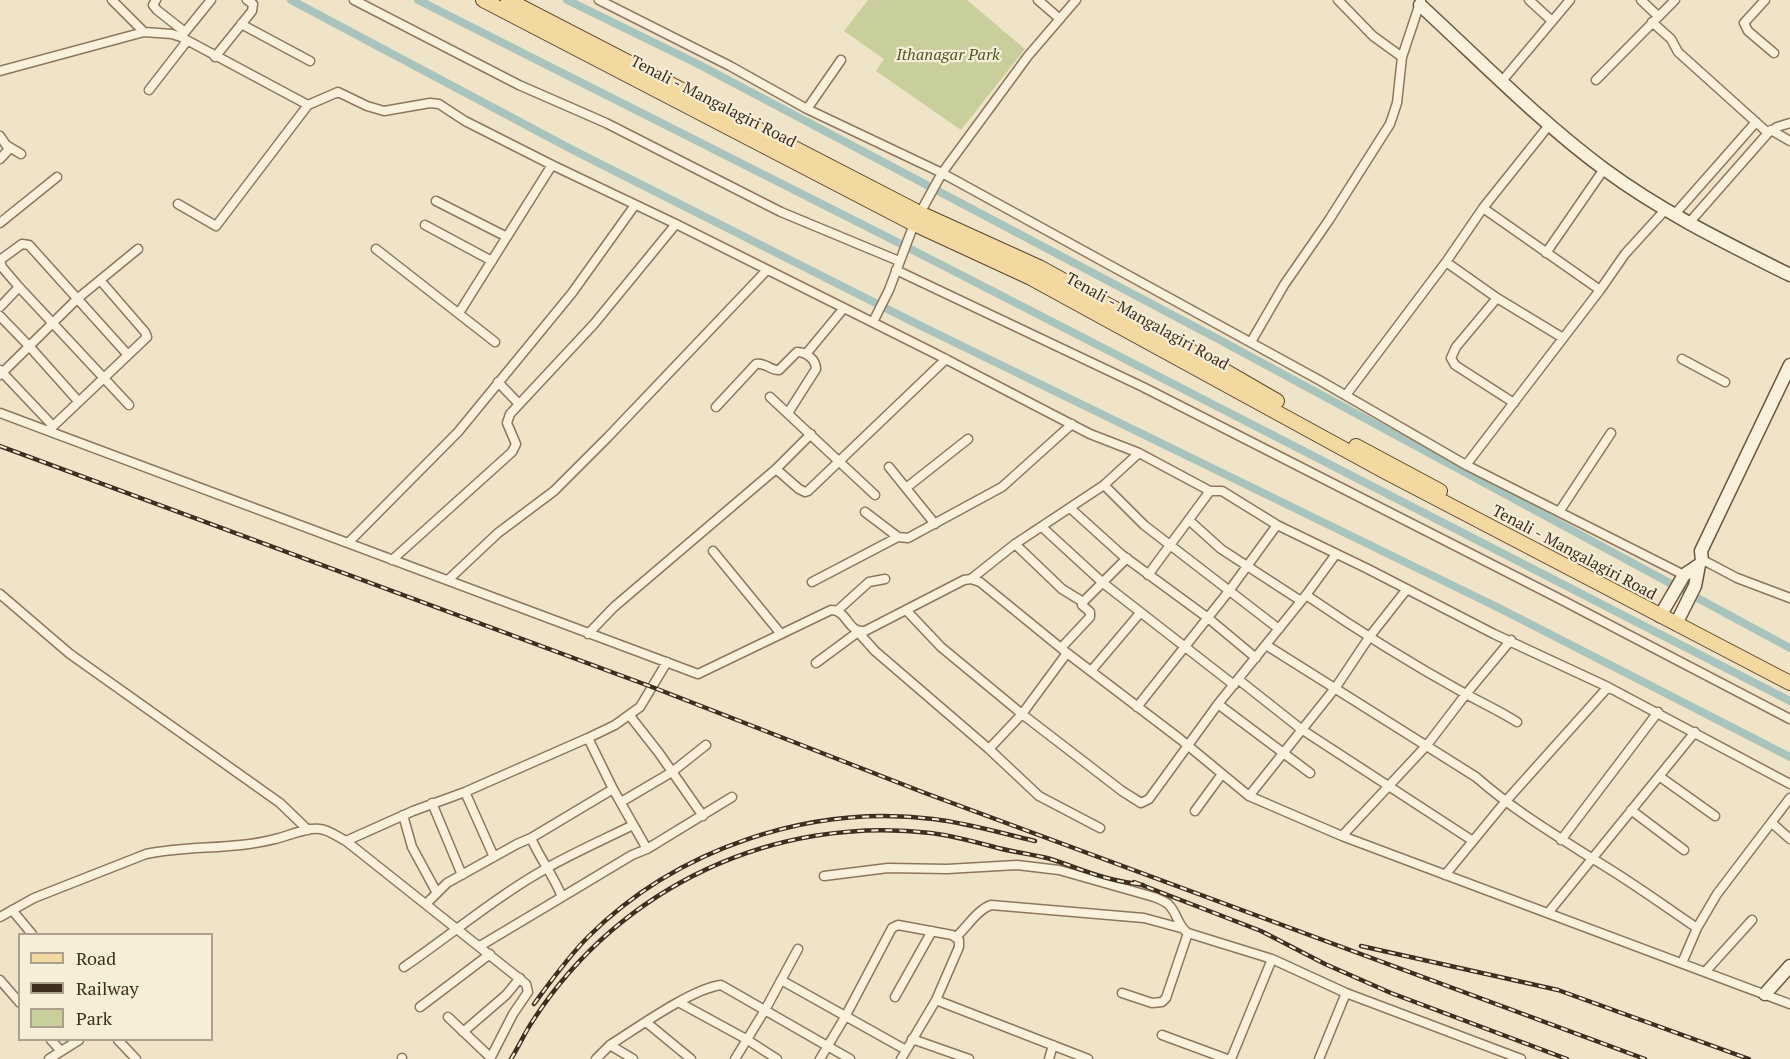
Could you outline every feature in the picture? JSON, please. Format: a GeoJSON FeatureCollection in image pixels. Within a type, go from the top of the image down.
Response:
{"type":"FeatureCollection","features":[{"type":"Feature","properties":{"kind":"main road","name":"Tenali - Mangalagiri Road"},"geometry":{"type":"LineString","coordinates":[[483,0],[1031,278],[1384,471],[1790,672]]}},
{"type":"Feature","properties":{"kind":"main road","name":"Tenali - Mangalagiri Road"},"geometry":{"type":"LineString","coordinates":[[508,0],[917,219]]}},
{"type":"Feature","properties":{"kind":"main road","name":"Tenali - Mangalagiri Road"},"geometry":{"type":"LineString","coordinates":[[1680,617],[1790,683]]}},
{"type":"Feature","properties":{"kind":"street"},"geometry":{"type":"LineString","coordinates":[[112,0],[144,32]]}},
{"type":"Feature","properties":{"kind":"street"},"geometry":{"type":"LineString","coordinates":[[156,0],[153,5],[156,10],[184,37],[214,57],[272,84],[308,105]]}},
{"type":"Feature","properties":{"kind":"street"},"geometry":{"type":"LineString","coordinates":[[149,90],[211,0]]}},
{"type":"Feature","properties":{"kind":"street"},"geometry":{"type":"LineString","coordinates":[[214,57],[254,7],[247,0]]}},
{"type":"Feature","properties":{"kind":"street"},"geometry":{"type":"LineString","coordinates":[[354,0],[519,86],[606,123],[780,212],[899,261]]}},
{"type":"Feature","properties":{"kind":"street"},"geometry":{"type":"LineString","coordinates":[[599,0],[940,176],[1251,342],[1466,465],[1683,577]]}},
{"type":"Feature","properties":{"kind":"street"},"geometry":{"type":"LineString","coordinates":[[1038,0],[1060,19]]}},
{"type":"Feature","properties":{"kind":"street"},"geometry":{"type":"LineString","coordinates":[[873,322],[889,290],[902,251],[940,176],[1028,56],[1076,0]]}},
{"type":"Feature","properties":{"kind":"street"},"geometry":{"type":"LineString","coordinates":[[1338,0],[1373,36],[1402,57]]}},
{"type":"Feature","properties":{"kind":"street"},"geometry":{"type":"LineString","coordinates":[[1529,0],[1552,21]]}},
{"type":"Feature","properties":{"kind":"street"},"geometry":{"type":"LineString","coordinates":[[1502,81],[1570,0]]}},
{"type":"Feature","properties":{"kind":"street"},"geometry":{"type":"LineString","coordinates":[[1641,0],[1671,39],[1678,52],[1757,123],[1790,141]]}},
{"type":"Feature","properties":{"kind":"street"},"geometry":{"type":"LineString","coordinates":[[1596,80],[1675,0]]}},
{"type":"Feature","properties":{"kind":"street"},"geometry":{"type":"LineString","coordinates":[[1765,0],[1744,23],[1748,30],[1774,53]]}},
{"type":"Feature","properties":{"kind":"street"},"geometry":{"type":"LineString","coordinates":[[1251,342],[1284,285],[1329,220],[1390,124],[1397,103],[1402,57],[1421,2],[1502,81],[1604,169],[1688,224],[1790,275]]}},
{"type":"Feature","properties":{"kind":"street"},"geometry":{"type":"LineString","coordinates":[[241,24],[310,61]]}},
{"type":"Feature","properties":{"kind":"street"},"geometry":{"type":"LineString","coordinates":[[0,71],[144,32],[184,37]]}},
{"type":"Feature","properties":{"kind":"street"},"geometry":{"type":"LineString","coordinates":[[807,109],[841,60]]}},
{"type":"Feature","properties":{"kind":"street"},"geometry":{"type":"LineString","coordinates":[[178,204],[216,226],[308,105],[338,92],[367,106],[384,111],[430,103],[439,104],[465,121],[873,322],[1090,434],[1139,453],[1210,491],[1222,491],[1277,525],[1494,634],[1511,640],[1658,712],[1790,784]]}},
{"type":"Feature","properties":{"kind":"street"},"geometry":{"type":"LineString","coordinates":[[1466,465],[1625,254],[1670,213],[1757,123]]}},
{"type":"Feature","properties":{"kind":"street"},"geometry":{"type":"LineString","coordinates":[[1688,224],[1768,131],[1790,123]]}},
{"type":"Feature","properties":{"kind":"street"},"geometry":{"type":"LineString","coordinates":[[1346,395],[1446,262],[1483,208],[1550,124]]}},
{"type":"Feature","properties":{"kind":"street"},"geometry":{"type":"LineString","coordinates":[[0,136],[10,148],[21,154]]}},
{"type":"Feature","properties":{"kind":"street"},"geometry":{"type":"LineString","coordinates":[[0,159],[10,148]]}},
{"type":"Feature","properties":{"kind":"street"},"geometry":{"type":"LineString","coordinates":[[459,313],[552,165]]}},
{"type":"Feature","properties":{"kind":"street"},"geometry":{"type":"LineString","coordinates":[[1546,253],[1604,169]]}},
{"type":"Feature","properties":{"kind":"street"},"geometry":{"type":"LineString","coordinates":[[0,223],[57,177]]}},
{"type":"Feature","properties":{"kind":"street"},"geometry":{"type":"LineString","coordinates":[[436,201],[507,237]]}},
{"type":"Feature","properties":{"kind":"street"},"geometry":{"type":"LineString","coordinates":[[350,542],[453,438],[572,293],[635,205]]}},
{"type":"Feature","properties":{"kind":"street"},"geometry":{"type":"LineString","coordinates":[[1483,208],[1600,290]]}},
{"type":"Feature","properties":{"kind":"street"},"geometry":{"type":"LineString","coordinates":[[392,560],[515,448],[515,439],[507,419],[594,324],[676,224]]}},
{"type":"Feature","properties":{"kind":"street"},"geometry":{"type":"LineString","coordinates":[[425,225],[492,261]]}},
{"type":"Feature","properties":{"kind":"street"},"geometry":{"type":"LineString","coordinates":[[128,356],[33,248],[25,243],[0,260],[2,267],[19,287],[129,405]]}},
{"type":"Feature","properties":{"kind":"street"},"geometry":{"type":"LineString","coordinates":[[51,429],[1,372],[77,299],[138,249]]}},
{"type":"Feature","properties":{"kind":"street"},"geometry":{"type":"LineString","coordinates":[[376,249],[495,342]]}},
{"type":"Feature","properties":{"kind":"street"},"geometry":{"type":"LineString","coordinates":[[1446,262],[1497,298],[1563,338]]}},
{"type":"Feature","properties":{"kind":"street"},"geometry":{"type":"LineString","coordinates":[[448,580],[492,539],[554,491],[767,270]]}},
{"type":"Feature","properties":{"kind":"street"},"geometry":{"type":"LineString","coordinates":[[896,270],[1143,387],[1790,719]]}},
{"type":"Feature","properties":{"kind":"street"},"geometry":{"type":"LineString","coordinates":[[51,429],[145,340],[146,334],[100,280]]}},
{"type":"Feature","properties":{"kind":"street"},"geometry":{"type":"LineString","coordinates":[[0,307],[19,287]]}},
{"type":"Feature","properties":{"kind":"street"},"geometry":{"type":"LineString","coordinates":[[1497,298],[1456,347],[1451,358],[1455,365],[1514,403]]}},
{"type":"Feature","properties":{"kind":"street"},"geometry":{"type":"LineString","coordinates":[[806,354],[844,308]]}},
{"type":"Feature","properties":{"kind":"street"},"geometry":{"type":"LineString","coordinates":[[0,316],[79,402]]}},
{"type":"Feature","properties":{"kind":"street"},"geometry":{"type":"LineString","coordinates":[[716,407],[756,364],[761,363],[774,370],[779,370],[798,352],[806,354],[815,363],[816,369],[788,412]]}},
{"type":"Feature","properties":{"kind":"street"},"geometry":{"type":"LineString","coordinates":[[776,469],[805,492],[946,359]]}},
{"type":"Feature","properties":{"kind":"street"},"geometry":{"type":"LineString","coordinates":[[1682,359],[1725,382]]}},
{"type":"Feature","properties":{"kind":"street"},"geometry":{"type":"LineString","coordinates":[[1680,617],[1695,586],[1701,551],[1790,365]]}},
{"type":"Feature","properties":{"kind":"street"},"geometry":{"type":"LineString","coordinates":[[498,382],[519,404]]}},
{"type":"Feature","properties":{"kind":"street"},"geometry":{"type":"LineString","coordinates":[[770,397],[875,495]]}},
{"type":"Feature","properties":{"kind":"street"},"geometry":{"type":"LineString","coordinates":[[0,413],[51,429],[698,674],[831,610],[837,610],[875,651],[989,749],[1026,784],[1047,801],[1100,828]]}},
{"type":"Feature","properties":{"kind":"street"},"geometry":{"type":"LineString","coordinates":[[866,512],[898,537],[909,538],[1002,487],[1072,424]]}},
{"type":"Feature","properties":{"kind":"street"},"geometry":{"type":"LineString","coordinates":[[1559,512],[1611,433]]}},
{"type":"Feature","properties":{"kind":"street"},"geometry":{"type":"LineString","coordinates":[[588,634],[614,607],[776,469],[811,434]]}},
{"type":"Feature","properties":{"kind":"street"},"geometry":{"type":"LineString","coordinates":[[906,488],[968,439]]}},
{"type":"Feature","properties":{"kind":"street"},"geometry":{"type":"LineString","coordinates":[[971,579],[1014,544],[1104,485],[1139,453]]}},
{"type":"Feature","properties":{"kind":"street"},"geometry":{"type":"LineString","coordinates":[[889,468],[935,524]]}},
{"type":"Feature","properties":{"kind":"street"},"geometry":{"type":"LineString","coordinates":[[1104,485],[1144,525],[1280,629]]}},
{"type":"Feature","properties":{"kind":"street"},"geometry":{"type":"LineString","coordinates":[[1148,575],[1210,491]]}},
{"type":"Feature","properties":{"kind":"street"},"geometry":{"type":"LineString","coordinates":[[1070,508],[1148,575],[1208,618],[1256,658]]}},
{"type":"Feature","properties":{"kind":"street"},"geometry":{"type":"LineString","coordinates":[[1190,520],[1221,549],[1248,567],[1517,722]]}},
{"type":"Feature","properties":{"kind":"street"},"geometry":{"type":"LineString","coordinates":[[1137,707],[1186,648],[1277,525]]}},
{"type":"Feature","properties":{"kind":"street"},"geometry":{"type":"LineString","coordinates":[[1042,527],[1103,583],[1186,648],[1301,729],[1473,841]]}},
{"type":"Feature","properties":{"kind":"street"},"geometry":{"type":"LineString","coordinates":[[812,582],[898,537]]}},
{"type":"Feature","properties":{"kind":"street"},"geometry":{"type":"LineString","coordinates":[[989,749],[1022,714],[1064,650],[1090,617],[1090,612],[1082,605],[1083,602],[1062,589],[1014,544]]}},
{"type":"Feature","properties":{"kind":"street"},"geometry":{"type":"LineString","coordinates":[[713,551],[781,634]]}},
{"type":"Feature","properties":{"kind":"street"},"geometry":{"type":"LineString","coordinates":[[906,610],[940,647],[1022,714],[1141,803],[1149,799],[1218,704],[1280,629],[1336,554]]}},
{"type":"Feature","properties":{"kind":"street"},"geometry":{"type":"LineString","coordinates":[[1083,602],[1127,558]]}},
{"type":"Feature","properties":{"kind":"street"},"geometry":{"type":"LineString","coordinates":[[1664,610],[1683,577],[1700,563]]}},
{"type":"Feature","properties":{"kind":"street"},"geometry":{"type":"LineString","coordinates":[[1700,563],[1790,598]]}},
{"type":"Feature","properties":{"kind":"street"},"geometry":{"type":"LineString","coordinates":[[837,610],[869,582],[885,579]]}},
{"type":"Feature","properties":{"kind":"street"},"geometry":{"type":"LineString","coordinates":[[816,663],[858,632],[865,631],[964,580],[971,579],[980,582],[1249,796],[1342,836],[1790,1004]]}},
{"type":"Feature","properties":{"kind":"street"},"geometry":{"type":"LineString","coordinates":[[1249,796],[1336,687],[1370,636],[1407,589]]}},
{"type":"Feature","properties":{"kind":"street"},"geometry":{"type":"LineString","coordinates":[[0,594],[70,654],[280,803],[308,830]]}},
{"type":"Feature","properties":{"kind":"street"},"geometry":{"type":"LineString","coordinates":[[1091,671],[1140,613]]}},
{"type":"Feature","properties":{"kind":"street"},"geometry":{"type":"LineString","coordinates":[[1342,836],[1427,745],[1511,640]]}},
{"type":"Feature","properties":{"kind":"street"},"geometry":{"type":"LineString","coordinates":[[1266,645],[1476,777],[1505,802],[1697,928]]}},
{"type":"Feature","properties":{"kind":"street"},"geometry":{"type":"LineString","coordinates":[[346,841],[588,738],[630,716],[640,707],[667,662]]}},
{"type":"Feature","properties":{"kind":"street"},"geometry":{"type":"LineString","coordinates":[[1445,875],[1505,802],[1608,687]]}},
{"type":"Feature","properties":{"kind":"street"},"geometry":{"type":"LineString","coordinates":[[1218,704],[1310,773]]}},
{"type":"Feature","properties":{"kind":"street"},"geometry":{"type":"LineString","coordinates":[[1561,840],[1658,712]]}},
{"type":"Feature","properties":{"kind":"street"},"geometry":{"type":"LineString","coordinates":[[630,716],[703,816]]}},
{"type":"Feature","properties":{"kind":"street"},"geometry":{"type":"LineString","coordinates":[[1548,913],[1695,732]]}},
{"type":"Feature","properties":{"kind":"street"},"geometry":{"type":"LineString","coordinates":[[588,738],[613,789],[647,849]]}},
{"type":"Feature","properties":{"kind":"street"},"geometry":{"type":"LineString","coordinates":[[621,802],[672,772],[706,745]]}},
{"type":"Feature","properties":{"kind":"street"},"geometry":{"type":"LineString","coordinates":[[1195,811],[1222,774]]}},
{"type":"Feature","properties":{"kind":"street"},"geometry":{"type":"LineString","coordinates":[[1659,776],[1715,816]]}},
{"type":"Feature","properties":{"kind":"street"},"geometry":{"type":"LineString","coordinates":[[426,904],[447,883],[531,838],[613,789]]}},
{"type":"Feature","properties":{"kind":"street"},"geometry":{"type":"LineString","coordinates":[[465,792],[494,858]]}},
{"type":"Feature","properties":{"kind":"street"},"geometry":{"type":"LineString","coordinates":[[480,945],[732,797]]}},
{"type":"Feature","properties":{"kind":"street"},"geometry":{"type":"LineString","coordinates":[[1682,963],[1697,928],[1717,894],[1790,798]]}},
{"type":"Feature","properties":{"kind":"street"},"geometry":{"type":"LineString","coordinates":[[432,803],[462,875]]}},
{"type":"Feature","properties":{"kind":"street"},"geometry":{"type":"LineString","coordinates":[[1631,810],[1684,850]]}},
{"type":"Feature","properties":{"kind":"street"},"geometry":{"type":"LineString","coordinates":[[403,815],[412,847],[437,893]]}},
{"type":"Feature","properties":{"kind":"street"},"geometry":{"type":"LineString","coordinates":[[1772,823],[1790,839]]}},
{"type":"Feature","properties":{"kind":"street"},"geometry":{"type":"LineString","coordinates":[[404,967],[483,910],[547,868],[633,825]]}},
{"type":"Feature","properties":{"kind":"street"},"geometry":{"type":"LineString","coordinates":[[0,916],[42,895],[146,854],[226,847],[320,829],[346,841],[480,945],[526,984],[528,992],[513,1014],[490,1058],[448,1017]]}},
{"type":"Feature","properties":{"kind":"street"},"geometry":{"type":"LineString","coordinates":[[531,838],[539,856],[556,881],[562,897]]}},
{"type":"Feature","properties":{"kind":"street"},"geometry":{"type":"LineString","coordinates":[[824,876],[888,868],[969,868],[1017,865],[1059,870],[1154,897],[1167,903],[1184,931],[1166,998],[1162,1002],[1152,1003],[1122,993]]}},
{"type":"Feature","properties":{"kind":"street"},"geometry":{"type":"LineString","coordinates":[[956,937],[982,908],[991,905],[1144,918],[1272,959],[1346,993],[1521,1059]]}},
{"type":"Feature","properties":{"kind":"street"},"geometry":{"type":"LineString","coordinates":[[12,910],[31,933]]}},
{"type":"Feature","properties":{"kind":"street"},"geometry":{"type":"LineString","coordinates":[[1705,972],[1752,920]]}},
{"type":"Feature","properties":{"kind":"street"},"geometry":{"type":"LineString","coordinates":[[820,1059],[892,928],[898,925],[956,937],[960,943],[936,1000],[901,1059]]}},
{"type":"Feature","properties":{"kind":"street"},"geometry":{"type":"LineString","coordinates":[[895,997],[932,931]]}},
{"type":"Feature","properties":{"kind":"street"},"geometry":{"type":"LineString","coordinates":[[735,1059],[798,949]]}},
{"type":"Feature","properties":{"kind":"street"},"geometry":{"type":"LineString","coordinates":[[420,1007],[490,954]]}},
{"type":"Feature","properties":{"kind":"street"},"geometry":{"type":"LineString","coordinates":[[1162,1035],[1229,1059],[1272,959]]}},
{"type":"Feature","properties":{"kind":"street"},"geometry":{"type":"LineString","coordinates":[[1765,994],[1790,966]]}},
{"type":"Feature","properties":{"kind":"street"},"geometry":{"type":"LineString","coordinates":[[463,1032],[506,995],[520,978]]}},
{"type":"Feature","properties":{"kind":"street"},"geometry":{"type":"LineString","coordinates":[[0,980],[18,1001]]}},
{"type":"Feature","properties":{"kind":"street"},"geometry":{"type":"LineString","coordinates":[[781,980],[906,1050]]}},
{"type":"Feature","properties":{"kind":"street"},"geometry":{"type":"LineString","coordinates":[[596,1059],[610,1045],[690,995],[712,986],[721,985],[850,1059]]}},
{"type":"Feature","properties":{"kind":"street"},"geometry":{"type":"LineString","coordinates":[[1319,1059],[1346,993]]}},
{"type":"Feature","properties":{"kind":"street"},"geometry":{"type":"LineString","coordinates":[[936,1000],[1088,1059]]}},
{"type":"Feature","properties":{"kind":"street"},"geometry":{"type":"LineString","coordinates":[[680,1003],[746,1039],[777,1059]]}},
{"type":"Feature","properties":{"kind":"street"},"geometry":{"type":"LineString","coordinates":[[646,1022],[691,1059]]}},
{"type":"Feature","properties":{"kind":"street"},"geometry":{"type":"LineString","coordinates":[[912,1039],[969,1059]]}},
{"type":"Feature","properties":{"kind":"street"},"geometry":{"type":"LineString","coordinates":[[52,1041],[61,1051]]}},
{"type":"Feature","properties":{"kind":"street"},"geometry":{"type":"LineString","coordinates":[[49,1059],[76,1041]]}},
{"type":"Feature","properties":{"kind":"street"},"geometry":{"type":"LineString","coordinates":[[119,1041],[135,1059]]}},
{"type":"Feature","properties":{"kind":"street"},"geometry":{"type":"LineString","coordinates":[[610,1045],[633,1059]]}},
{"type":"Feature","properties":{"kind":"street"},"geometry":{"type":"LineString","coordinates":[[1049,1059],[1053,1045]]}},
{"type":"Feature","properties":{"kind":"green space","name":"Ithanagar Park"},"geometry":{"type":"Polygon","coordinates":[[[868,0],[967,0],[1025,49],[961,130],[876,71],[884,59],[844,31],[868,0]]]}},
{"type":"Feature","properties":{"kind":"waterway"},"geometry":{"type":"LineString","coordinates":[[291,0],[571,149],[917,324],[1499,608],[1790,757]]}},
{"type":"Feature","properties":{"kind":"waterway"},"geometry":{"type":"LineString","coordinates":[[418,0],[901,244],[1790,701]]}},
{"type":"Feature","properties":{"kind":"waterway"},"geometry":{"type":"LineString","coordinates":[[567,0],[696,63],[1218,339],[1790,648]]}},
{"type":"Feature","properties":{"kind":"railway"},"geometry":{"type":"LineString","coordinates":[[0,446],[652,687],[925,793],[1645,1059]]}},
{"type":"Feature","properties":{"kind":"railway"},"geometry":{"type":"LineString","coordinates":[[534,1004],[588,937],[623,906],[662,879],[703,857],[747,839],[793,827],[839,819],[886,816],[946,821],[1035,841]]}},
{"type":"Feature","properties":{"kind":"railway"},"geometry":{"type":"LineString","coordinates":[[511,1059],[534,1019],[570,972],[611,931],[656,897],[706,869],[759,849],[815,836],[872,830],[931,833],[1047,858],[1103,877],[1143,885]]}},
{"type":"Feature","properties":{"kind":"railway"},"geometry":{"type":"LineString","coordinates":[[1134,882],[1261,931],[1325,964],[1391,993],[1567,1059]]}},
{"type":"Feature","properties":{"kind":"railway"},"geometry":{"type":"LineString","coordinates":[[1361,946],[1558,990],[1749,1059]]}}]}
